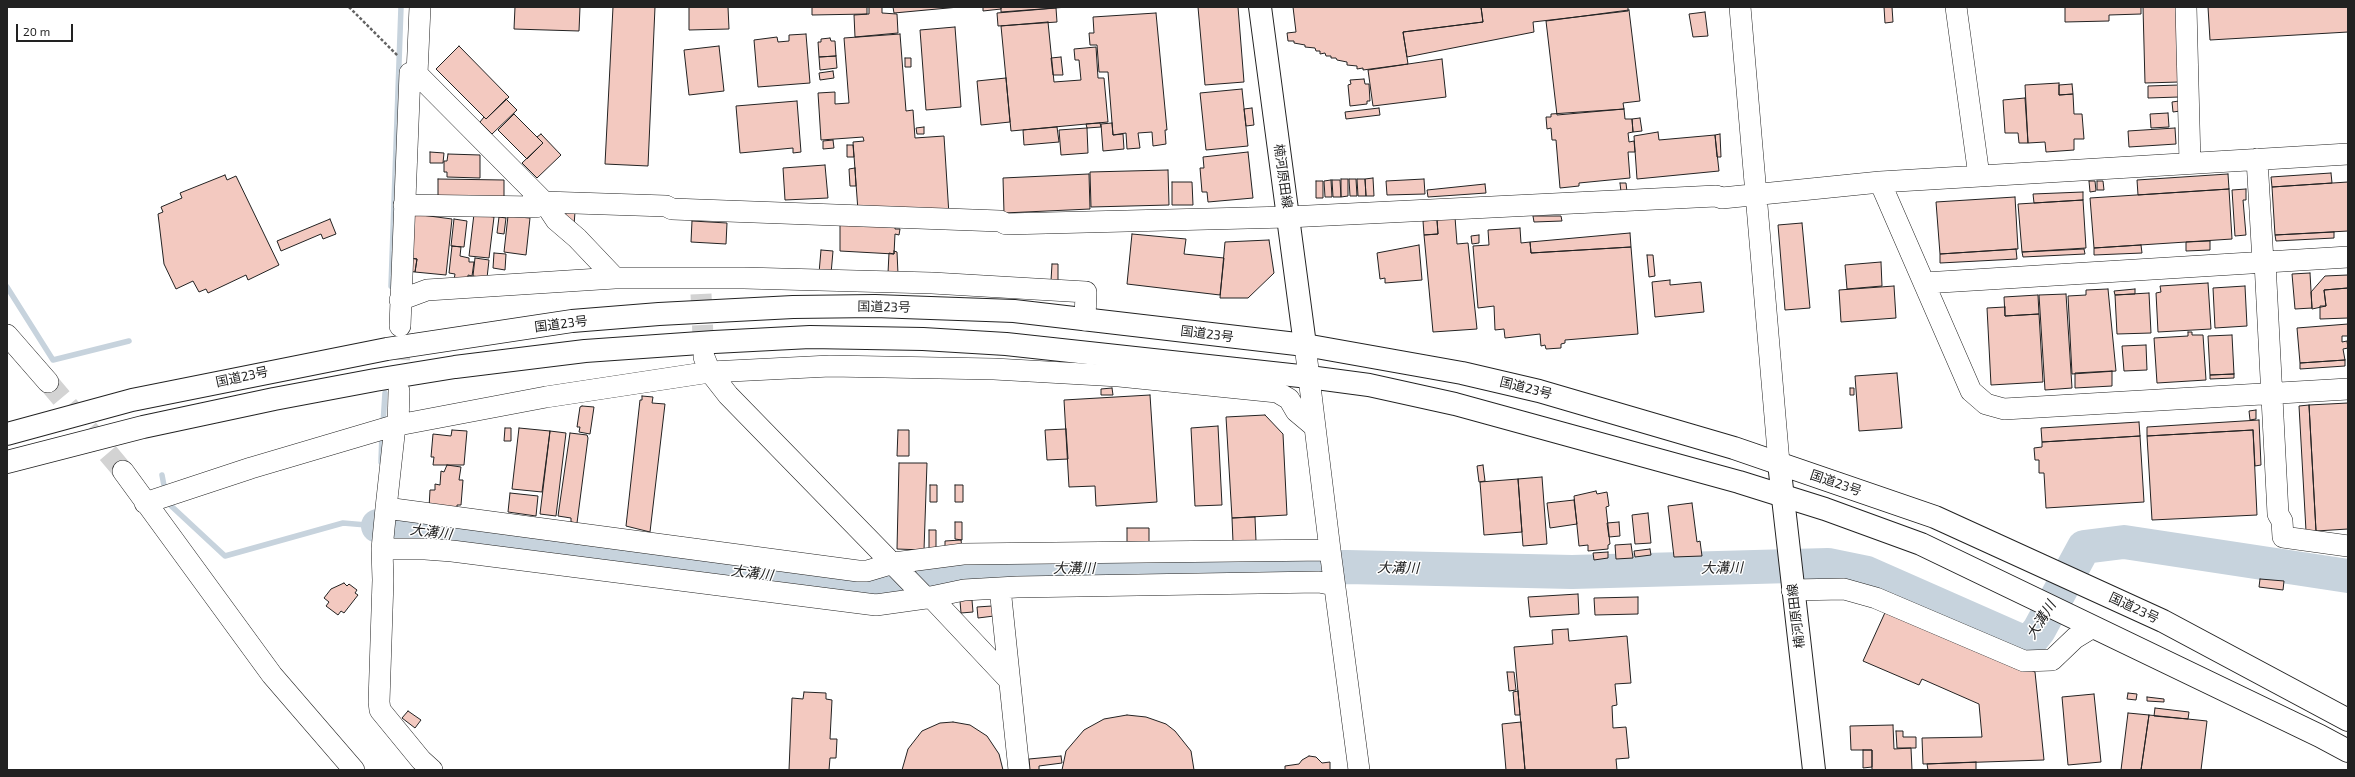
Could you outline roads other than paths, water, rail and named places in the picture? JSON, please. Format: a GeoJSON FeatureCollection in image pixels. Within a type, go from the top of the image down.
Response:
{"type":"FeatureCollection","features":[{"type":"Feature","properties":{"kind":"main road","name":"楠河原田線"},"geometry":{"type":"LineString","coordinates":[[1260,7],[1305,345]]}},
{"type":"Feature","properties":{"kind":"main road","name":"国道23号"},"geometry":{"type":"LineString","coordinates":[[7,434],[132,400],[277,369],[394,348],[572,321],[659,314],[793,306],[875,306],[1014,311],[1305,345],[1462,373],[1539,391],[1779,463],[1935,517],[2163,622],[2348,720]]}},
{"type":"Feature","properties":{"kind":"main road"},"geometry":{"type":"LineString","coordinates":[[7,462],[151,425],[274,398],[375,380],[455,367],[585,351],[714,342],[810,337],[930,339],[1006,344],[1309,377],[1369,385],[1455,404],[1739,482],[1825,509],[1921,544],[2320,736],[2348,752]]}},
{"type":"Feature","properties":{"kind":"main road","name":"楠河原田線"},"geometry":{"type":"LineString","coordinates":[[1779,463],[1814,770]]}},
{"type":"Feature","properties":{"kind":"street"},"geometry":{"type":"LineString","coordinates":[[417,74],[420,7]]}},
{"type":"Feature","properties":{"kind":"street"},"geometry":{"type":"LineString","coordinates":[[1740,7],[1779,463]]}},
{"type":"Feature","properties":{"kind":"street"},"geometry":{"type":"LineString","coordinates":[[1956,7],[1979,176]]}},
{"type":"Feature","properties":{"kind":"street"},"geometry":{"type":"LineString","coordinates":[[2186,7],[2190,163]]}},
{"type":"Feature","properties":{"kind":"street"},"geometry":{"type":"LineString","coordinates":[[400,326],[410,73],[417,74],[544,202],[556,220],[577,238],[615,278]]}},
{"type":"Feature","properties":{"kind":"street"},"geometry":{"type":"LineString","coordinates":[[404,205],[536,207],[544,202],[666,206],[672,209],[1000,221],[1006,224],[1288,217],[1708,197],[1722,198],[1880,182],[2348,154]]}},
{"type":"Feature","properties":{"kind":"street"},"geometry":{"type":"LineString","coordinates":[[2257,159],[2278,514],[2282,521],[2282,537],[2348,546]]}},
{"type":"Feature","properties":{"kind":"street"},"geometry":{"type":"LineString","coordinates":[[1880,182],[1971,391],[1986,404],[2004,409],[2348,389]]}},
{"type":"Feature","properties":{"kind":"street"},"geometry":{"type":"LineString","coordinates":[[1924,284],[2348,257]]}},
{"type":"Feature","properties":{"kind":"street"},"geometry":{"type":"LineString","coordinates":[[400,300],[427,290],[615,278],[700,286],[932,283],[1086,292],[1085,320]]}},
{"type":"Feature","properties":{"kind":"street"},"geometry":{"type":"LineString","coordinates":[[7,336],[48,382]]}},
{"type":"Feature","properties":{"kind":"street"},"geometry":{"type":"LineString","coordinates":[[1305,345],[1330,553],[1359,770]]}},
{"type":"Feature","properties":{"kind":"street"},"geometry":{"type":"LineString","coordinates":[[150,501],[371,432],[395,426],[707,364],[994,369],[1119,376],[1277,392],[1289,398],[1296,411],[1315,428]]}},
{"type":"Feature","properties":{"kind":"street"},"geometry":{"type":"LineString","coordinates":[[707,364],[728,395],[1009,680]]}},
{"type":"Feature","properties":{"kind":"street"},"geometry":{"type":"LineString","coordinates":[[399,391],[385,511],[378,702],[380,710],[421,760],[432,770]]}},
{"type":"Feature","properties":{"kind":"street"},"geometry":{"type":"LineString","coordinates":[[123,470],[150,501],[272,675],[354,770]]}},
{"type":"Feature","properties":{"kind":"street"},"geometry":{"type":"LineString","coordinates":[[385,511],[858,571],[896,566],[942,556],[1004,552],[1330,553]]}},
{"type":"Feature","properties":{"kind":"street"},"geometry":{"type":"LineString","coordinates":[[383,547],[452,551],[860,604],[893,604],[927,596],[964,590],[1000,588],[1319,582],[1334,583]]}},
{"type":"Feature","properties":{"kind":"street"},"geometry":{"type":"LineString","coordinates":[[1792,587],[1844,588],[1876,598],[2024,661],[2052,660],[2075,638],[2093,627]]}},
{"type":"Feature","properties":{"kind":"street"},"geometry":{"type":"LineString","coordinates":[[1000,588],[1019,770]]}},
{"type":"Feature","properties":{"kind":"waterway"},"geometry":{"type":"LineString","coordinates":[[391,286],[401,7]]}},
{"type":"Feature","properties":{"kind":"waterway"},"geometry":{"type":"LineString","coordinates":[[7,287],[53,360],[129,341]]}},
{"type":"Feature","properties":{"kind":"waterway"},"geometry":{"type":"LineString","coordinates":[[383,424],[385,393]]}},
{"type":"Feature","properties":{"kind":"waterway"},"geometry":{"type":"LineString","coordinates":[[381,462],[382,433]]}},
{"type":"Feature","properties":{"kind":"waterway"},"geometry":{"type":"LineString","coordinates":[[162,475],[165,491]]}},
{"type":"Feature","properties":{"kind":"waterway"},"geometry":{"type":"LineString","coordinates":[[167,500],[168,503],[225,556],[343,523],[378,526],[378,523]]}},
{"type":"Feature","properties":{"kind":"waterway","name":"大溝川"},"geometry":{"type":"LineString","coordinates":[[378,526],[847,584],[876,586],[923,574],[971,569],[1347,567],[1572,572],[1828,565],[1867,573],[2028,644],[2039,630],[2084,547],[2124,542],[2348,576]]}},
{"type":"Feature","properties":{"kind":"tunnel"},"geometry":{"type":"LineString","coordinates":[[701,294],[704,357]]}},
{"type":"Feature","properties":{"kind":"tunnel"},"geometry":{"type":"LineString","coordinates":[[399,391],[400,329]]}},
{"type":"Feature","properties":{"kind":"tunnel"},"geometry":{"type":"LineString","coordinates":[[48,382],[123,471]]}}]}
